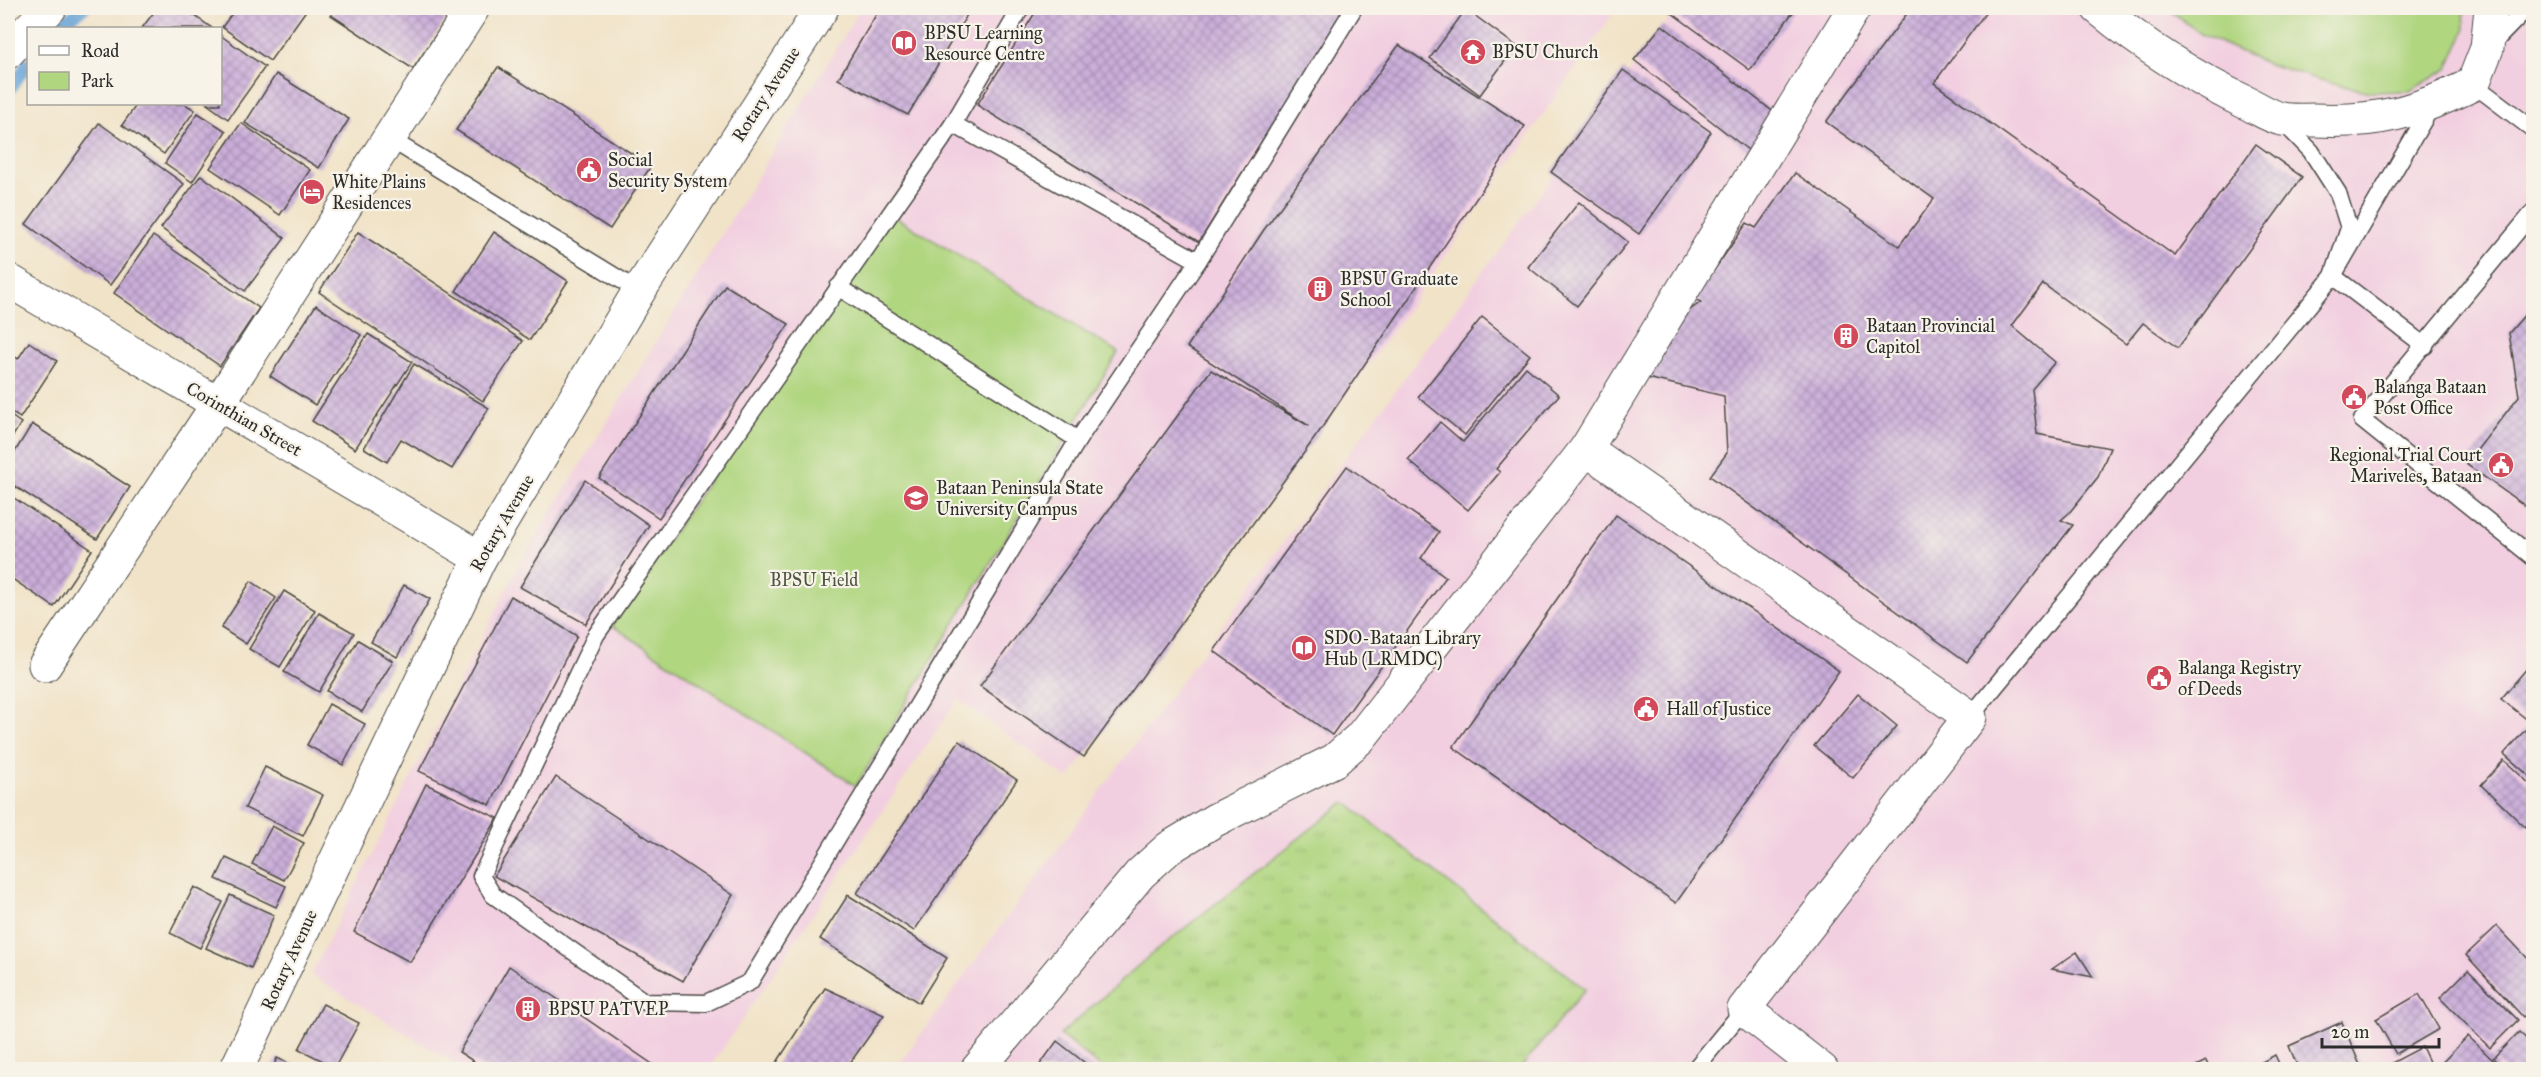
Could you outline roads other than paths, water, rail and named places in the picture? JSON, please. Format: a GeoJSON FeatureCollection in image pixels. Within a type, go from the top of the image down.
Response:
{"type":"FeatureCollection","features":[{"type":"Feature","properties":{"kind":"street"},"geometry":{"type":"LineString","coordinates":[[31,27],[50,8]]}},
{"type":"Feature","properties":{"kind":"street"},"geometry":{"type":"LineString","coordinates":[[45,665],[218,404],[473,8]]}},
{"type":"Feature","properties":{"kind":"street","name":"Rotary Avenue"},"geometry":{"type":"LineString","coordinates":[[236,1070],[480,558],[639,291],[822,8]]}},
{"type":"Feature","properties":{"kind":"street"},"geometry":{"type":"LineString","coordinates":[[977,1070],[1140,874],[1169,848],[1215,820],[1335,760],[1360,738],[1586,449],[1854,8]]}},
{"type":"Feature","properties":{"kind":"street"},"geometry":{"type":"LineString","coordinates":[[2098,8],[2133,37],[2180,67],[2233,97],[2280,119],[2376,119],[2433,104],[2473,84],[2487,48],[2491,8]]}},
{"type":"Feature","properties":{"kind":"street"},"geometry":{"type":"LineString","coordinates":[[8,52],[27,31]]}},
{"type":"Feature","properties":{"kind":"street","name":"Corinthian Street"},"geometry":{"type":"LineString","coordinates":[[8,280],[480,558]]}},
{"type":"Feature","properties":{"kind":"street"},"geometry":{"type":"LineString","coordinates":[[1586,449],[1970,717],[1744,1009],[1822,1070]]}},
{"type":"Feature","properties":{"kind":"lane"},"geometry":{"type":"LineString","coordinates":[[1021,8],[953,124],[596,635],[481,876],[493,895],[645,1002],[706,1003],[750,982],[1077,440],[1198,261],[1354,8]]}},
{"type":"Feature","properties":{"kind":"lane"},"geometry":{"type":"LineString","coordinates":[[2487,48],[2527,8]]}},
{"type":"Feature","properties":{"kind":"lane"},"geometry":{"type":"LineString","coordinates":[[2473,84],[2534,130]]}},
{"type":"Feature","properties":{"kind":"lane"},"geometry":{"type":"LineString","coordinates":[[1970,717],[2333,276],[2433,104]]}},
{"type":"Feature","properties":{"kind":"lane"},"geometry":{"type":"LineString","coordinates":[[2280,119],[2311,151],[2338,193],[2349,228],[2333,276]]}},
{"type":"Feature","properties":{"kind":"lane"},"geometry":{"type":"LineString","coordinates":[[953,124],[1198,261]]}},
{"type":"Feature","properties":{"kind":"lane"},"geometry":{"type":"LineString","coordinates":[[390,139],[639,291]]}},
{"type":"Feature","properties":{"kind":"lane"},"geometry":{"type":"LineString","coordinates":[[2534,211],[2425,346],[2362,418],[2363,423],[2534,558]]}},
{"type":"Feature","properties":{"kind":"lane"},"geometry":{"type":"LineString","coordinates":[[2333,276],[2425,346]]}},
{"type":"Feature","properties":{"kind":"lane"},"geometry":{"type":"LineString","coordinates":[[838,286],[1077,440]]}},
{"type":"Feature","properties":{"kind":"lane"},"geometry":{"type":"LineString","coordinates":[[1694,1070],[1744,1009]]}},
{"type":"Feature","properties":{"kind":"waterway"},"geometry":{"type":"LineString","coordinates":[[57,27],[84,8]]}},
{"type":"Feature","properties":{"kind":"waterway"},"geometry":{"type":"LineString","coordinates":[[8,92],[27,64]]}},
{"type":"Feature","properties":{"kind":"place","name":"BPSU Learning Resource Centre"},"geometry":{"type":"Point","coordinates":[904,43]}},
{"type":"Feature","properties":{"kind":"place","name":"BPSU Church"},"geometry":{"type":"Point","coordinates":[1473,52]}},
{"type":"Feature","properties":{"kind":"place","name":"Social Security System"},"geometry":{"type":"Point","coordinates":[589,170]}},
{"type":"Feature","properties":{"kind":"place","name":"White Plains Residences"},"geometry":{"type":"Point","coordinates":[312,192]}},
{"type":"Feature","properties":{"kind":"place","name":"BPSU Graduate School"},"geometry":{"type":"Point","coordinates":[1320,289]}},
{"type":"Feature","properties":{"kind":"place","name":"Bataan Provincial Capitol"},"geometry":{"type":"Point","coordinates":[1846,336]}},
{"type":"Feature","properties":{"kind":"place","name":"Balanga Bataan Post Office"},"geometry":{"type":"Point","coordinates":[2354,397]}},
{"type":"Feature","properties":{"kind":"place","name":"Regional Trial Court Mariveles, Bataan"},"geometry":{"type":"Point","coordinates":[2501,465]}},
{"type":"Feature","properties":{"kind":"place","name":"Bataan Peninsula State University Campus"},"geometry":{"type":"Point","coordinates":[916,498]}},
{"type":"Feature","properties":{"kind":"place","name":"SDO-Bataan Library Hub (LRMDC)"},"geometry":{"type":"Point","coordinates":[1304,648]}},
{"type":"Feature","properties":{"kind":"place","name":"Balanga Registry of Deeds"},"geometry":{"type":"Point","coordinates":[2159,678]}},
{"type":"Feature","properties":{"kind":"place","name":"Hall of Justice"},"geometry":{"type":"Point","coordinates":[1646,709]}},
{"type":"Feature","properties":{"kind":"place","name":"BPSU PATVEP"},"geometry":{"type":"Point","coordinates":[528,1009]}},
{"type":"Feature","properties":{"kind":"park label","name":"BPSU Field"},"geometry":{"type":"Point","coordinates":[814,580]}}]}
